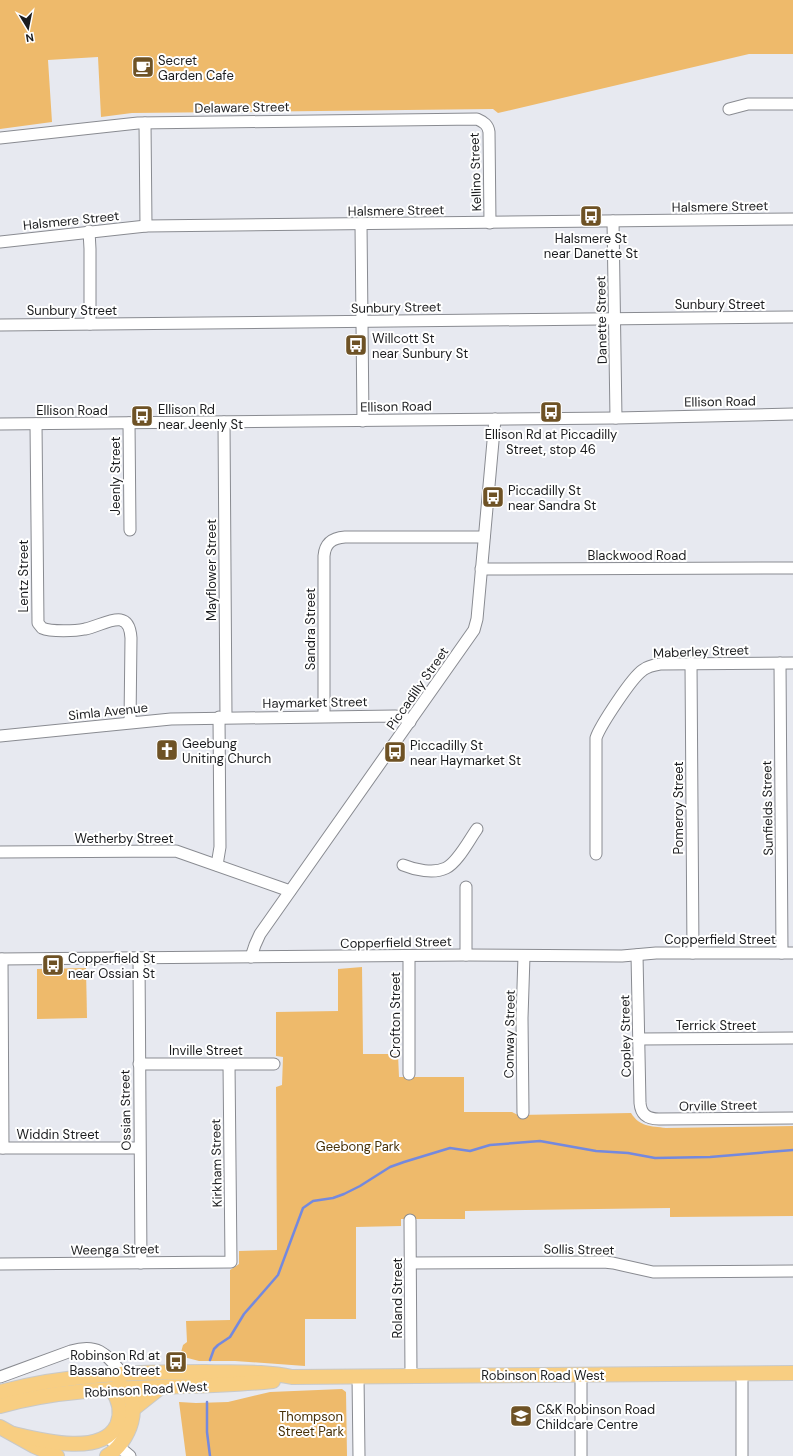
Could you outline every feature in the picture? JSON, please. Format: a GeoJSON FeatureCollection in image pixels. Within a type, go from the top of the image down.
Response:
{"type":"FeatureCollection","features":[{"type":"Feature","properties":{"kind":"main road","name":"Robinson Road West"},"geometry":{"type":"LineString","coordinates":[[0,1392],[41,1382],[102,1374],[122,1373],[228,1372],[278,1374],[292,1377],[793,1373]]}},
{"type":"Feature","properties":{"kind":"main road"},"geometry":{"type":"LineString","coordinates":[[102,1374],[121,1385],[118,1389],[119,1414],[113,1443],[107,1456]]}},
{"type":"Feature","properties":{"kind":"main road","name":"Robinson Road West"},"geometry":{"type":"LineString","coordinates":[[0,1406],[58,1394],[118,1389],[254,1383],[277,1381],[292,1377]]}},
{"type":"Feature","properties":{"kind":"main road"},"geometry":{"type":"LineString","coordinates":[[132,1410],[161,1387]]}},
{"type":"Feature","properties":{"kind":"main road"},"geometry":{"type":"LineString","coordinates":[[14,1434],[63,1447],[81,1449],[123,1442],[129,1431],[132,1420],[132,1410],[130,1398],[118,1389]]}},
{"type":"Feature","properties":{"kind":"main road"},"geometry":{"type":"LineString","coordinates":[[0,1427],[34,1446],[57,1456]]}},
{"type":"Feature","properties":{"kind":"street"},"geometry":{"type":"LineString","coordinates":[[729,109],[748,104],[793,104]]}},
{"type":"Feature","properties":{"kind":"street","name":"Delaware Street"},"geometry":{"type":"LineString","coordinates":[[0,138],[145,123],[474,119],[484,122]]}},
{"type":"Feature","properties":{"kind":"street","name":"Kellino Street"},"geometry":{"type":"LineString","coordinates":[[484,122],[489,132],[490,222]]}},
{"type":"Feature","properties":{"kind":"street"},"geometry":{"type":"LineString","coordinates":[[145,123],[146,226]]}},
{"type":"Feature","properties":{"kind":"street","name":"Halsmere Street"},"geometry":{"type":"LineString","coordinates":[[0,242],[89,231],[146,226],[793,219]]}},
{"type":"Feature","properties":{"kind":"street","name":"Danette Street"},"geometry":{"type":"LineString","coordinates":[[613,221],[616,418]]}},
{"type":"Feature","properties":{"kind":"street"},"geometry":{"type":"LineString","coordinates":[[361,224],[363,421]]}},
{"type":"Feature","properties":{"kind":"street"},"geometry":{"type":"LineString","coordinates":[[89,231],[90,324]]}},
{"type":"Feature","properties":{"kind":"street","name":"Sunbury Street"},"geometry":{"type":"LineString","coordinates":[[0,325],[793,317]]}},
{"type":"Feature","properties":{"kind":"street","name":"Ellison Road"},"geometry":{"type":"LineString","coordinates":[[0,424],[616,418],[793,414]]}},
{"type":"Feature","properties":{"kind":"street","name":"Piccadilly Street"},"geometry":{"type":"LineString","coordinates":[[251,957],[260,934],[474,630],[477,619],[495,419]]}},
{"type":"Feature","properties":{"kind":"street","name":"Mayflower Street"},"geometry":{"type":"LineString","coordinates":[[217,865],[220,847],[224,422]]}},
{"type":"Feature","properties":{"kind":"street","name":"Jeenly Street"},"geometry":{"type":"LineString","coordinates":[[129,423],[130,530]]}},
{"type":"Feature","properties":{"kind":"street","name":"Lentz Street"},"geometry":{"type":"LineString","coordinates":[[36,424],[38,619],[40,626],[44,630],[82,630],[116,619],[127,624],[131,632],[130,722]]}},
{"type":"Feature","properties":{"kind":"street","name":"Sandra Street"},"geometry":{"type":"LineString","coordinates":[[324,716],[325,539],[345,537],[484,537]]}},
{"type":"Feature","properties":{"kind":"street","name":"Blackwood Road"},"geometry":{"type":"LineString","coordinates":[[481,569],[793,568]]}},
{"type":"Feature","properties":{"kind":"street","name":"Pomeroy Street"},"geometry":{"type":"LineString","coordinates":[[691,663],[693,953]]}},
{"type":"Feature","properties":{"kind":"street","name":"Sunfields Street"},"geometry":{"type":"LineString","coordinates":[[780,663],[788,953]]}},
{"type":"Feature","properties":{"kind":"street","name":"Maberley Street"},"geometry":{"type":"LineString","coordinates":[[596,854],[595,744],[598,732],[642,670],[652,665],[660,664],[793,663]]}},
{"type":"Feature","properties":{"kind":"street","name":"Haymarket Street"},"geometry":{"type":"LineString","coordinates":[[222,717],[395,716],[403,717],[410,722]]}},
{"type":"Feature","properties":{"kind":"street","name":"Simla Avenue"},"geometry":{"type":"LineString","coordinates":[[0,736],[130,722],[222,717]]}},
{"type":"Feature","properties":{"kind":"street"},"geometry":{"type":"LineString","coordinates":[[403,865],[416,869],[427,870],[446,868],[457,858],[477,829]]}},
{"type":"Feature","properties":{"kind":"street","name":"Wetherby Street"},"geometry":{"type":"LineString","coordinates":[[0,852],[171,850],[290,892]]}},
{"type":"Feature","properties":{"kind":"street"},"geometry":{"type":"LineString","coordinates":[[466,887],[466,955]]}},
{"type":"Feature","properties":{"kind":"street","name":"Copperfield Street"},"geometry":{"type":"LineString","coordinates":[[1,959],[788,953]]}},
{"type":"Feature","properties":{"kind":"street","name":"Copley Street"},"geometry":{"type":"LineString","coordinates":[[637,955],[640,1039],[640,1103],[645,1115]]}},
{"type":"Feature","properties":{"kind":"street","name":"Crofton Street"},"geometry":{"type":"LineString","coordinates":[[409,956],[409,1074]]}},
{"type":"Feature","properties":{"kind":"street","name":"Conway Street"},"geometry":{"type":"LineString","coordinates":[[523,1113],[522,1018],[524,956]]}},
{"type":"Feature","properties":{"kind":"street","name":"Ossian Street"},"geometry":{"type":"LineString","coordinates":[[138,958],[141,1263]]}},
{"type":"Feature","properties":{"kind":"street"},"geometry":{"type":"LineString","coordinates":[[1,959],[2,1148]]}},
{"type":"Feature","properties":{"kind":"street","name":"Terrick Street"},"geometry":{"type":"LineString","coordinates":[[640,1039],[793,1038]]}},
{"type":"Feature","properties":{"kind":"street","name":"Inville Street"},"geometry":{"type":"LineString","coordinates":[[139,1064],[274,1064]]}},
{"type":"Feature","properties":{"kind":"street","name":"Kirkham Street"},"geometry":{"type":"LineString","coordinates":[[229,1064],[231,1262]]}},
{"type":"Feature","properties":{"kind":"street","name":"Orville Street"},"geometry":{"type":"LineString","coordinates":[[645,1115],[659,1120],[793,1118]]}},
{"type":"Feature","properties":{"kind":"street","name":"Widdin Street"},"geometry":{"type":"LineString","coordinates":[[2,1148],[140,1148]]}},
{"type":"Feature","properties":{"kind":"street","name":"Roland Street"},"geometry":{"type":"LineString","coordinates":[[410,1220],[411,1376]]}},
{"type":"Feature","properties":{"kind":"street","name":"Weenga Street"},"geometry":{"type":"LineString","coordinates":[[0,1264],[231,1262]]}},
{"type":"Feature","properties":{"kind":"street","name":"Sollis Street"},"geometry":{"type":"LineString","coordinates":[[411,1263],[613,1262],[653,1272],[793,1271]]}},
{"type":"Feature","properties":{"kind":"street","name":"Robinson Road West"},"geometry":{"type":"LineString","coordinates":[[0,1377],[83,1348],[93,1349],[103,1353],[122,1373]]}},
{"type":"Feature","properties":{"kind":"street"},"geometry":{"type":"LineString","coordinates":[[742,1373],[742,1456]]}},
{"type":"Feature","properties":{"kind":"street"},"geometry":{"type":"LineString","coordinates":[[581,1374],[581,1456]]}},
{"type":"Feature","properties":{"kind":"street"},"geometry":{"type":"LineString","coordinates":[[358,1376],[359,1456]]}},
{"type":"Feature","properties":{"kind":"street"},"geometry":{"type":"LineString","coordinates":[[113,1443],[130,1456]]}},
{"type":"Feature","properties":{"kind":"green space"},"geometry":{"type":"Polygon","coordinates":[[[0,0],[793,0],[793,54],[749,54],[498,113],[493,109],[132,113],[101,117],[98,57],[48,60],[52,122],[0,129],[0,0]]]}},
{"type":"Feature","properties":{"kind":"green space","name":"Geebong Park"},"geometry":{"type":"Polygon","coordinates":[[[362,967],[363,1054],[398,1054],[399,1077],[464,1077],[464,1112],[512,1112],[518,1115],[631,1113],[634,1118],[646,1125],[666,1128],[793,1126],[793,1216],[670,1217],[670,1208],[465,1211],[465,1219],[401,1219],[401,1226],[356,1227],[356,1319],[305,1319],[305,1366],[235,1361],[199,1361],[180,1356],[183,1345],[187,1342],[186,1321],[230,1320],[230,1270],[239,1264],[239,1251],[277,1250],[276,1087],[282,1085],[283,1057],[276,1056],[276,1012],[338,1011],[338,969],[362,967]]]}},
{"type":"Feature","properties":{"kind":"green space"},"geometry":{"type":"Polygon","coordinates":[[[86,968],[87,1018],[37,1019],[37,969],[86,968]]]}},
{"type":"Feature","properties":{"kind":"green space","name":"Thompson Street Park"},"geometry":{"type":"Polygon","coordinates":[[[342,1389],[346,1392],[347,1456],[186,1456],[179,1402],[228,1402],[270,1392],[342,1389]]]}},
{"type":"Feature","properties":{"kind":"waterway"},"geometry":{"type":"LineString","coordinates":[[210,1360],[214,1349],[230,1337],[244,1314],[278,1275],[303,1208],[313,1201],[333,1198],[344,1194],[390,1167],[450,1148],[470,1151],[490,1145],[540,1141],[596,1151],[628,1153],[655,1158],[710,1157],[793,1150]]}},
{"type":"Feature","properties":{"kind":"waterway"},"geometry":{"type":"LineString","coordinates":[[207,1402],[207,1432],[210,1456]]}},
{"type":"Feature","properties":{"kind":"place","name":"Secret Garden Cafe"},"geometry":{"type":"Point","coordinates":[143,67]}},
{"type":"Feature","properties":{"kind":"place","name":"Halsmere St near Danette St"},"geometry":{"type":"Point","coordinates":[591,216]}},
{"type":"Feature","properties":{"kind":"place","name":"Willcott St near Sunbury St"},"geometry":{"type":"Point","coordinates":[356,345]}},
{"type":"Feature","properties":{"kind":"place","name":"Ellison Rd at Piccadilly Street, stop 46"},"geometry":{"type":"Point","coordinates":[551,412]}},
{"type":"Feature","properties":{"kind":"place","name":"Ellison Rd near Jeenly St"},"geometry":{"type":"Point","coordinates":[142,416]}},
{"type":"Feature","properties":{"kind":"place","name":"Piccadilly St near Sandra St"},"geometry":{"type":"Point","coordinates":[493,497]}},
{"type":"Feature","properties":{"kind":"place","name":"Geebung Uniting Church"},"geometry":{"type":"Point","coordinates":[167,750]}},
{"type":"Feature","properties":{"kind":"place","name":"Piccadilly St near Haymarket St"},"geometry":{"type":"Point","coordinates":[395,752]}},
{"type":"Feature","properties":{"kind":"place","name":"Copperfield St near Ossian St"},"geometry":{"type":"Point","coordinates":[53,965]}},
{"type":"Feature","properties":{"kind":"place","name":"Robinson Rd at Bassano Street"},"geometry":{"type":"Point","coordinates":[176,1362]}},
{"type":"Feature","properties":{"kind":"place","name":"C&K Robinson Road Childcare Centre"},"geometry":{"type":"Point","coordinates":[521,1416]}}]}
